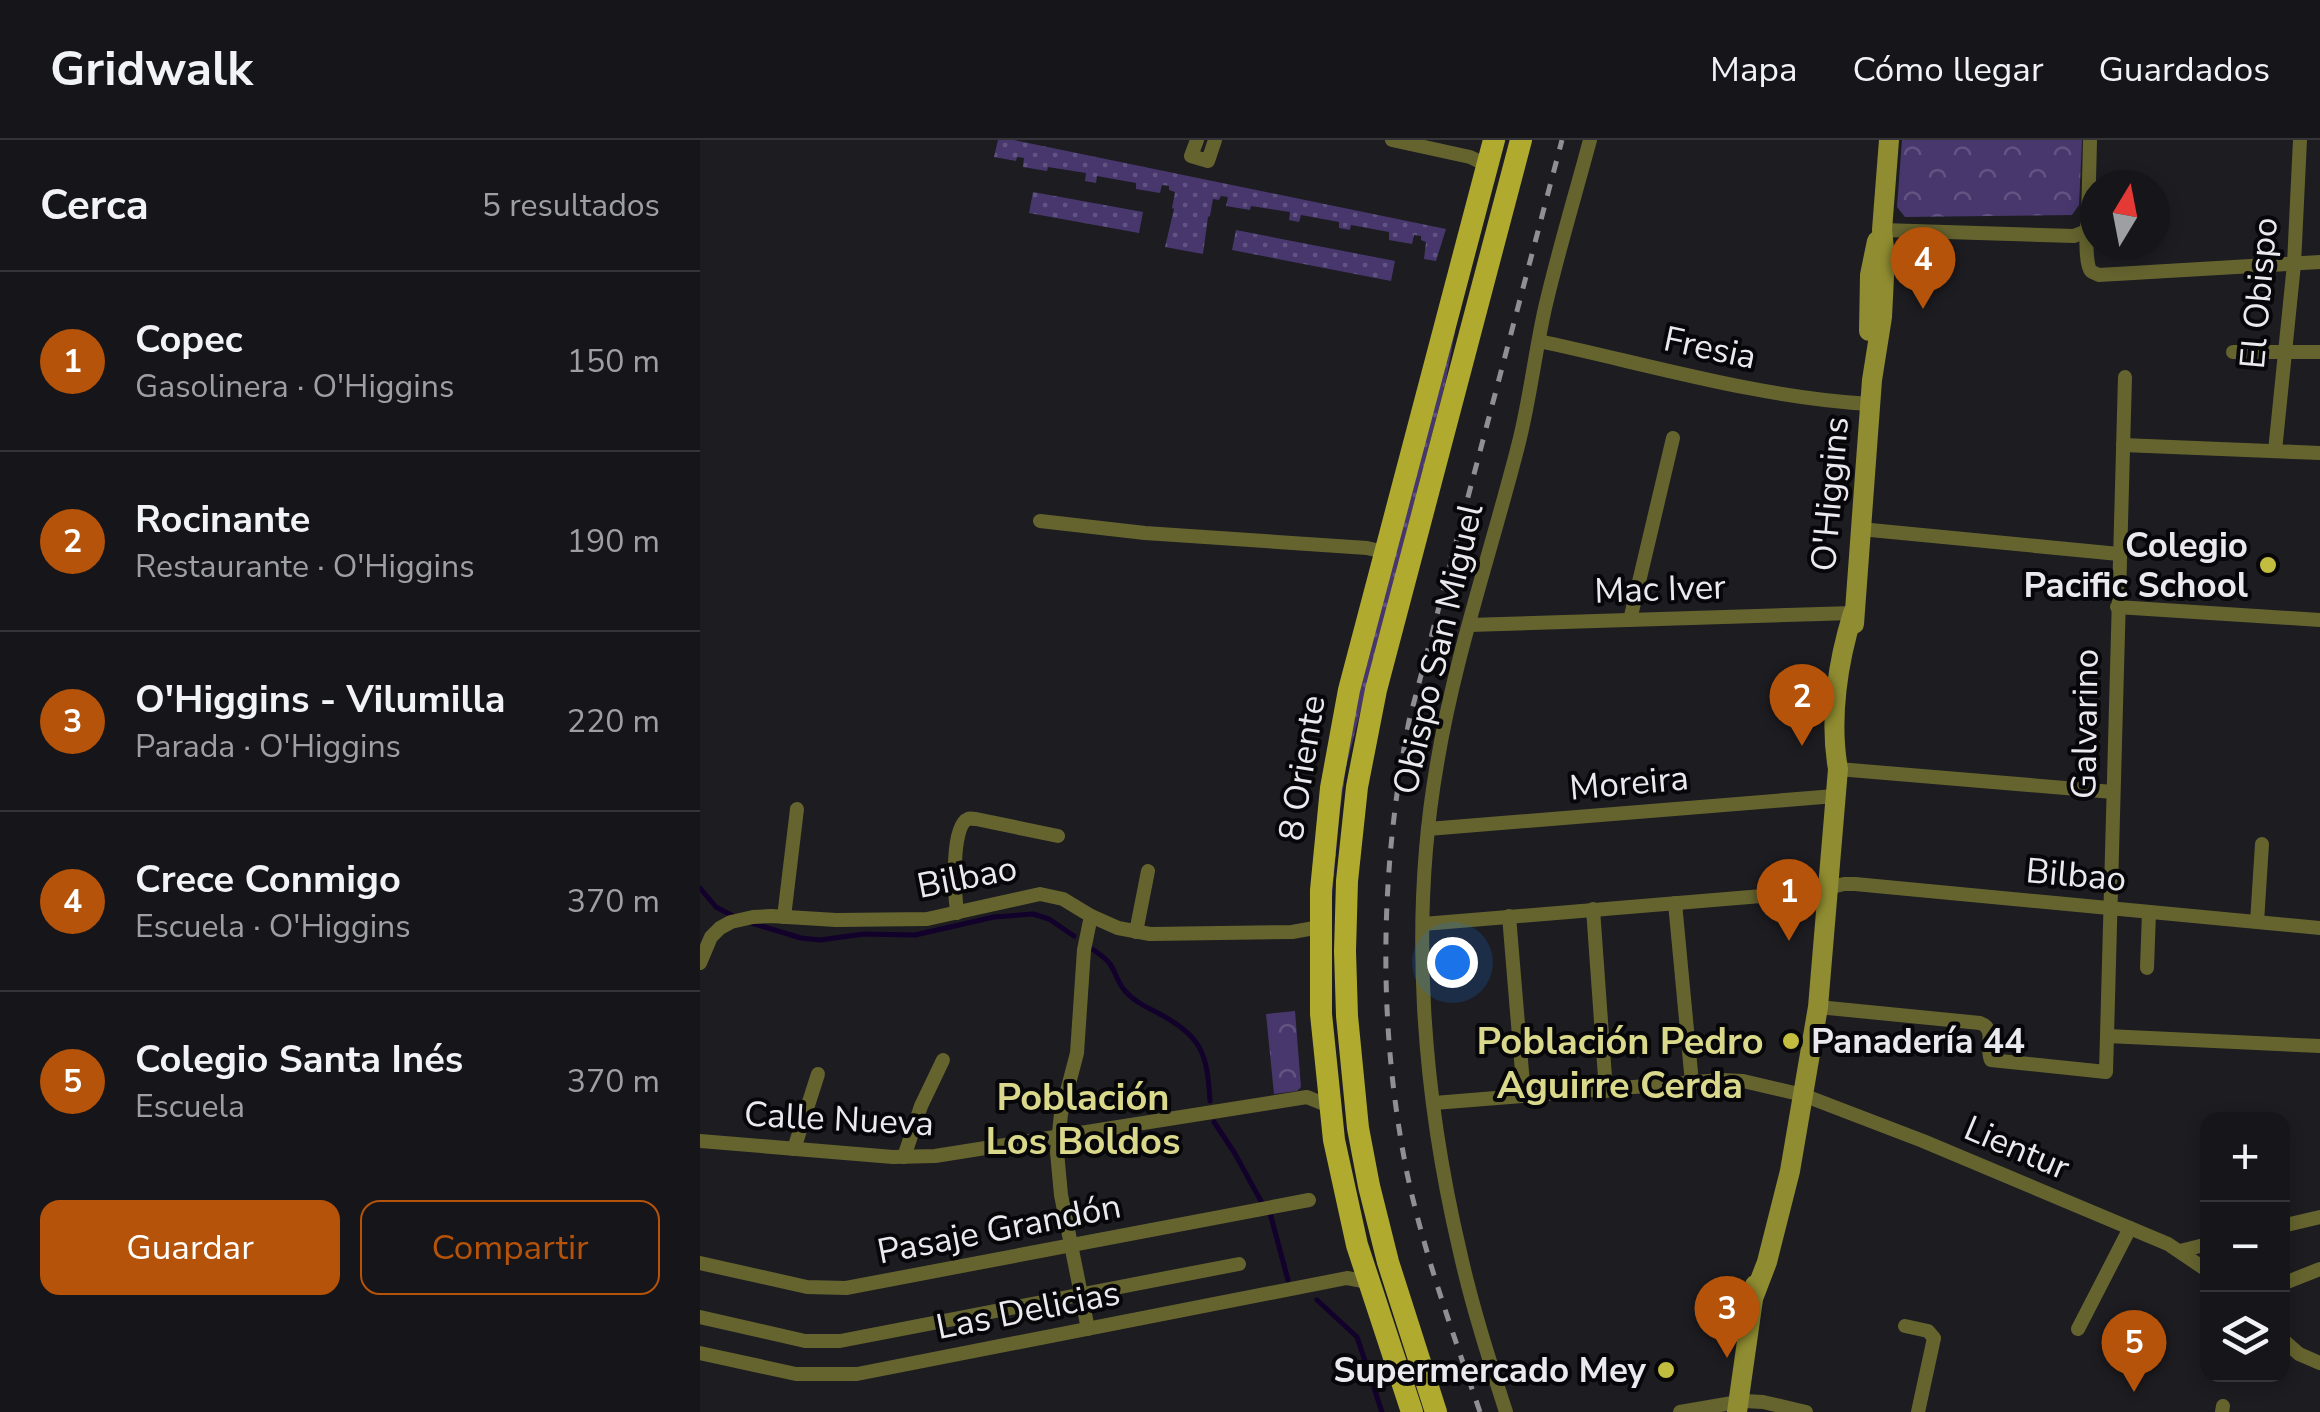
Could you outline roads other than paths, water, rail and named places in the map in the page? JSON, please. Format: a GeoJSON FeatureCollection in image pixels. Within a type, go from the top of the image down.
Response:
{"type":"FeatureCollection","features":[{"type":"Feature","properties":{"kind":"main road","name":"8 Oriente"},"geometry":{"type":"LineString","coordinates":[[1412,1412],[1350,1219],[1329,1106],[1321,1014],[1320,927],[1325,843],[1349,690],[1494,140]]}},
{"type":"Feature","properties":{"kind":"main road","name":"8 Oriente"},"geometry":{"type":"LineString","coordinates":[[1436,1412],[1381,1237],[1358,1128],[1346,1016],[1346,905],[1358,787],[1376,690],[1521,140]]}},
{"type":"Feature","properties":{"kind":"main road","name":"O'Higgins"},"geometry":{"type":"LineString","coordinates":[[1738,1407],[1756,1266],[1767,1213],[1798,1120],[1818,1007],[1835,796],[1847,736],[1855,642],[1853,613],[1872,380],[1869,287],[1872,256],[1882,230],[1889,140]]}},
{"type":"Feature","properties":{"kind":"main road"},"geometry":{"type":"LineString","coordinates":[[1487,165],[1497,180],[1504,204]]}},
{"type":"Feature","properties":{"kind":"main road"},"geometry":{"type":"LineString","coordinates":[[1320,927],[1335,919],[1346,905]]}},
{"type":"Feature","properties":{"kind":"main road"},"geometry":{"type":"LineString","coordinates":[[1329,1106],[1341,1109],[1358,1128]]}},
{"type":"Feature","properties":{"kind":"street"},"geometry":{"type":"LineString","coordinates":[[1197,140],[1192,156],[1208,161],[1215,140]]}},
{"type":"Feature","properties":{"kind":"street"},"geometry":{"type":"LineString","coordinates":[[1392,140],[1470,157],[1487,165]]}},
{"type":"Feature","properties":{"kind":"street","name":"Obispo San Miguel"},"geometry":{"type":"LineString","coordinates":[[1506,1412],[1460,1252],[1434,1103],[1423,924],[1428,829],[1447,708],[1523,426],[1550,289],[1590,140]]}},
{"type":"Feature","properties":{"kind":"street"},"geometry":{"type":"LineString","coordinates":[[2089,170],[2090,140]]}},
{"type":"Feature","properties":{"kind":"street","name":"El Obispo"},"geometry":{"type":"LineString","coordinates":[[2274,452],[2294,264],[2300,140]]}},
{"type":"Feature","properties":{"kind":"street"},"geometry":{"type":"LineString","coordinates":[[1882,230],[2080,234]]}},
{"type":"Feature","properties":{"kind":"street"},"geometry":{"type":"LineString","coordinates":[[2088,260],[2089,268],[2099,275],[2320,262]]}},
{"type":"Feature","properties":{"kind":"street","name":"Fresia"},"geometry":{"type":"LineString","coordinates":[[1539,341],[1780,393],[1870,404]]}},
{"type":"Feature","properties":{"kind":"street"},"geometry":{"type":"LineString","coordinates":[[2232,352],[2320,352]]}},
{"type":"Feature","properties":{"kind":"street","name":"Galvarino"},"geometry":{"type":"LineString","coordinates":[[1818,1007],[1985,1024],[1990,1031],[1991,1060],[2106,1072],[2125,377]]}},
{"type":"Feature","properties":{"kind":"street"},"geometry":{"type":"LineString","coordinates":[[1630,620],[1673,438]]}},
{"type":"Feature","properties":{"kind":"street"},"geometry":{"type":"LineString","coordinates":[[2123,445],[2320,454]]}},
{"type":"Feature","properties":{"kind":"street"},"geometry":{"type":"LineString","coordinates":[[1040,521],[1145,534],[1384,552]]}},
{"type":"Feature","properties":{"kind":"street"},"geometry":{"type":"LineString","coordinates":[[1860,528],[2119,554]]}},
{"type":"Feature","properties":{"kind":"street"},"geometry":{"type":"LineString","coordinates":[[2118,607],[2320,620]]}},
{"type":"Feature","properties":{"kind":"street","name":"Mac Iver"},"geometry":{"type":"LineString","coordinates":[[1469,625],[1853,613]]}},
{"type":"Feature","properties":{"kind":"street"},"geometry":{"type":"LineString","coordinates":[[1838,769],[2113,792]]}},
{"type":"Feature","properties":{"kind":"street","name":"Moreira"},"geometry":{"type":"LineString","coordinates":[[1428,829],[1835,796]]}},
{"type":"Feature","properties":{"kind":"street"},"geometry":{"type":"LineString","coordinates":[[784,917],[797,810]]}},
{"type":"Feature","properties":{"kind":"street"},"geometry":{"type":"LineString","coordinates":[[957,913],[954,867],[962,825],[968,819],[1058,836]]}},
{"type":"Feature","properties":{"kind":"street"},"geometry":{"type":"LineString","coordinates":[[2256,922],[2262,844]]}},
{"type":"Feature","properties":{"kind":"street"},"geometry":{"type":"LineString","coordinates":[[1136,932],[1148,871]]}},
{"type":"Feature","properties":{"kind":"street","name":"Bilbao"},"geometry":{"type":"LineString","coordinates":[[1423,924],[1811,892],[1855,884],[2320,928]]}},
{"type":"Feature","properties":{"kind":"street","name":"Bilbao"},"geometry":{"type":"LineString","coordinates":[[700,963],[711,937],[730,922],[764,916],[916,920],[1040,894],[1063,899],[1091,916],[1136,932],[1260,933],[1320,927]]}},
{"type":"Feature","properties":{"kind":"street"},"geometry":{"type":"LineString","coordinates":[[1676,902],[1692,1083]]}},
{"type":"Feature","properties":{"kind":"street"},"geometry":{"type":"LineString","coordinates":[[1593,908],[1606,1091]]}},
{"type":"Feature","properties":{"kind":"street"},"geometry":{"type":"LineString","coordinates":[[2147,968],[2149,912]]}},
{"type":"Feature","properties":{"kind":"street"},"geometry":{"type":"LineString","coordinates":[[1088,1329],[1059,1180],[1057,1137],[1077,1053],[1085,942],[1091,916]]}},
{"type":"Feature","properties":{"kind":"street"},"geometry":{"type":"LineString","coordinates":[[1509,916],[1524,1096]]}},
{"type":"Feature","properties":{"kind":"street"},"geometry":{"type":"LineString","coordinates":[[2107,1036],[2320,1046]]}},
{"type":"Feature","properties":{"kind":"street"},"geometry":{"type":"LineString","coordinates":[[904,1157],[921,1106],[943,1060]]}},
{"type":"Feature","properties":{"kind":"street"},"geometry":{"type":"LineString","coordinates":[[794,1149],[818,1074]]}},
{"type":"Feature","properties":{"kind":"street","name":"Lientur"},"geometry":{"type":"LineString","coordinates":[[1434,1103],[1731,1080],[1803,1096],[1922,1141],[2130,1228],[2180,1251],[2200,1265]]}},
{"type":"Feature","properties":{"kind":"street","name":"Calle Nueva"},"geometry":{"type":"LineString","coordinates":[[700,1141],[904,1157],[946,1155],[1307,1098],[1329,1106]]}},
{"type":"Feature","properties":{"kind":"street","name":"Pasaje Grandón"},"geometry":{"type":"LineString","coordinates":[[700,1262],[806,1288],[831,1289],[1309,1200]]}},
{"type":"Feature","properties":{"kind":"street"},"geometry":{"type":"LineString","coordinates":[[2290,1224],[2320,1217]]}},
{"type":"Feature","properties":{"kind":"street"},"geometry":{"type":"LineString","coordinates":[[2078,1330],[2130,1228]]}},
{"type":"Feature","properties":{"kind":"street"},"geometry":{"type":"LineString","coordinates":[[2180,1251],[2200,1246]]}},
{"type":"Feature","properties":{"kind":"street"},"geometry":{"type":"LineString","coordinates":[[700,1317],[789,1338],[840,1341],[1239,1264]]}},
{"type":"Feature","properties":{"kind":"street"},"geometry":{"type":"LineString","coordinates":[[2290,1281],[2320,1269]]}},
{"type":"Feature","properties":{"kind":"street","name":"Las Delicias"},"geometry":{"type":"LineString","coordinates":[[700,1353],[777,1371],[857,1374],[1347,1278],[1368,1282]]}},
{"type":"Feature","properties":{"kind":"street"},"geometry":{"type":"LineString","coordinates":[[1904,1326],[1928,1331],[1934,1338],[1918,1412]]}},
{"type":"Feature","properties":{"kind":"street"},"geometry":{"type":"LineString","coordinates":[[2290,1346],[2320,1363]]}},
{"type":"Feature","properties":{"kind":"street"},"geometry":{"type":"LineString","coordinates":[[1680,1412],[1763,1402],[1806,1412]]}},
{"type":"Feature","properties":{"kind":"waterway"},"geometry":{"type":"LineString","coordinates":[[700,888],[716,907],[733,916]]}},
{"type":"Feature","properties":{"kind":"waterway"},"geometry":{"type":"LineString","coordinates":[[748,922],[820,940],[864,934],[915,935],[994,917],[1033,914],[1049,919],[1074,936]]}},
{"type":"Feature","properties":{"kind":"waterway"},"geometry":{"type":"LineString","coordinates":[[1092,949],[1108,962],[1129,995],[1193,1038],[1204,1058],[1210,1101]]}},
{"type":"Feature","properties":{"kind":"waterway"},"geometry":{"type":"LineString","coordinates":[[1214,1122],[1262,1203]]}},
{"type":"Feature","properties":{"kind":"waterway"},"geometry":{"type":"LineString","coordinates":[[1270,1213],[1288,1280]]}},
{"type":"Feature","properties":{"kind":"waterway"},"geometry":{"type":"LineString","coordinates":[[1317,1300],[1357,1337],[1382,1412]]}},
{"type":"Feature","properties":{"kind":"railway"},"geometry":{"type":"LineString","coordinates":[[1480,1412],[1430,1263],[1397,1117],[1387,1003],[1388,890],[1392,833],[1409,721],[1562,140]]}},
{"type":"Feature","properties":{"kind":"place","name":"Crece Conmigo"},"geometry":{"type":"Point","coordinates":[1923,309]}},
{"type":"Feature","properties":{"kind":"place","name":"Colegio Pacific School"},"geometry":{"type":"Point","coordinates":[2268,565]}},
{"type":"Feature","properties":{"kind":"place","name":"Rocinante"},"geometry":{"type":"Point","coordinates":[1802,746]}},
{"type":"Feature","properties":{"kind":"place","name":"Copec"},"geometry":{"type":"Point","coordinates":[1789,941]}},
{"type":"Feature","properties":{"kind":"place","name":"Panadería 44"},"geometry":{"type":"Point","coordinates":[1791,1041]}},
{"type":"Feature","properties":{"kind":"place","name":"O'Higgins - Vilumilla"},"geometry":{"type":"Point","coordinates":[1727,1358]}},
{"type":"Feature","properties":{"kind":"place","name":"Supermercado Mey"},"geometry":{"type":"Point","coordinates":[1666,1370]}},
{"type":"Feature","properties":{"kind":"place","name":"Colegio Santa Inés"},"geometry":{"type":"Point","coordinates":[2134,1392]}},
{"type":"Feature","properties":{"kind":"district","name":"Población Pedro Aguirre Cerda"},"geometry":{"type":"Point","coordinates":[1620,1063]}},
{"type":"Feature","properties":{"kind":"district","name":"Población Los Boldos"},"geometry":{"type":"Point","coordinates":[1083,1119]}}]}
